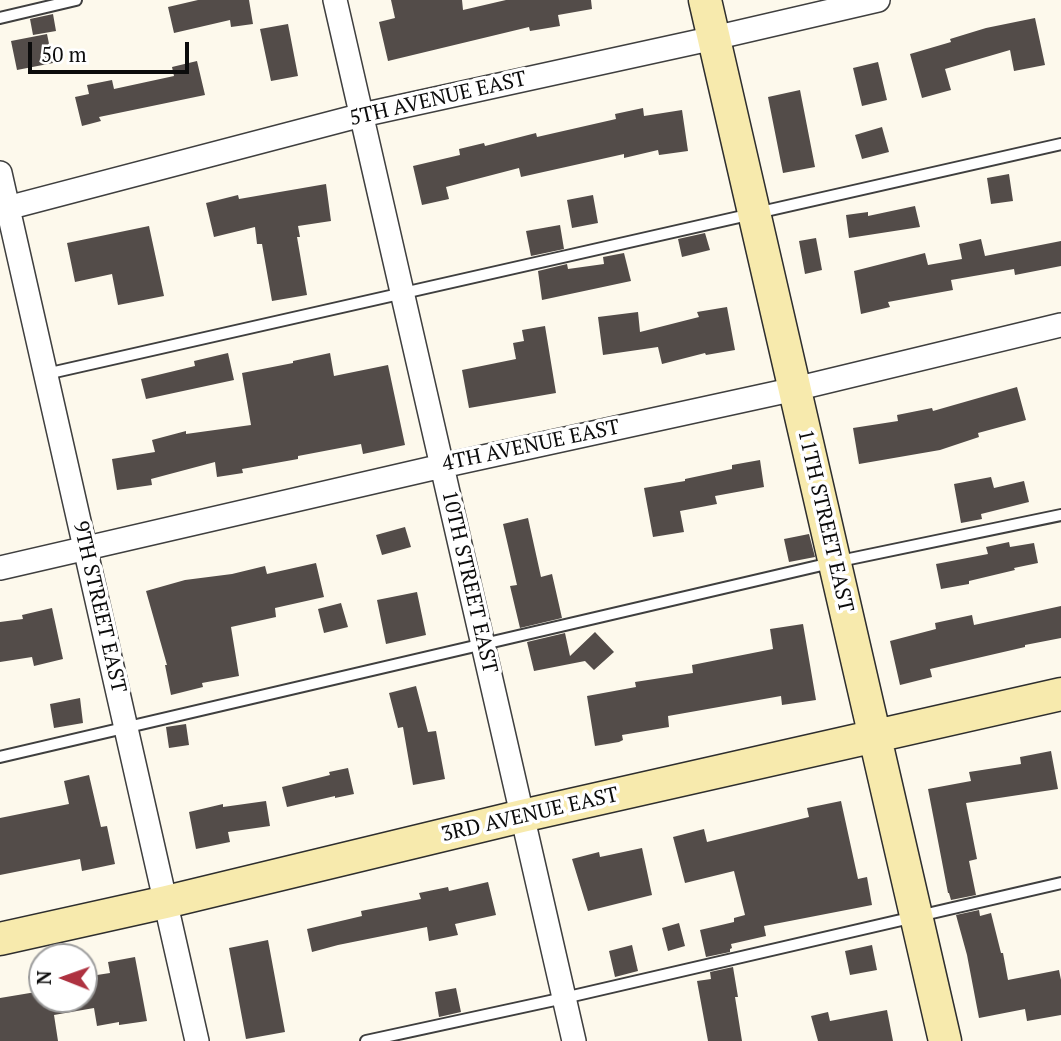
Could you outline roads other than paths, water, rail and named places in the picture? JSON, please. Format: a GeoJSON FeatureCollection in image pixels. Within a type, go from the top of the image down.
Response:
{"type":"FeatureCollection","features":[{"type":"Feature","properties":{"kind":"street","name":"10TH STREET EAST"},"geometry":{"type":"LineString","coordinates":[[335,0],[574,1041]]}},
{"type":"Feature","properties":{"kind":"street","name":"11TH STREET EAST"},"geometry":{"type":"LineString","coordinates":[[705,0],[945,1041]]}},
{"type":"Feature","properties":{"kind":"street","name":"5TH AVENUE EAST"},"geometry":{"type":"LineString","coordinates":[[4,209],[362,115],[878,0]]}},
{"type":"Feature","properties":{"kind":"street","name":"9TH STREET EAST"},"geometry":{"type":"LineString","coordinates":[[0,173],[4,209],[46,374],[197,1041]]}},
{"type":"Feature","properties":{"kind":"street","name":"4TH AVENUE EAST"},"geometry":{"type":"LineString","coordinates":[[0,568],[442,466],[795,389],[1061,325]]}},
{"type":"Feature","properties":{"kind":"street","name":"3RD AVENUE EAST"},"geometry":{"type":"LineString","coordinates":[[0,939],[522,816],[1061,694]]}},
{"type":"Feature","properties":{"kind":"lane"},"geometry":{"type":"LineString","coordinates":[[0,18],[76,0]]}},
{"type":"Feature","properties":{"kind":"lane"},"geometry":{"type":"LineString","coordinates":[[46,374],[1061,144]]}},
{"type":"Feature","properties":{"kind":"lane"},"geometry":{"type":"LineString","coordinates":[[0,757],[835,562],[1061,515]]}},
{"type":"Feature","properties":{"kind":"lane"},"geometry":{"type":"LineString","coordinates":[[366,1041],[1061,883]]}}]}
